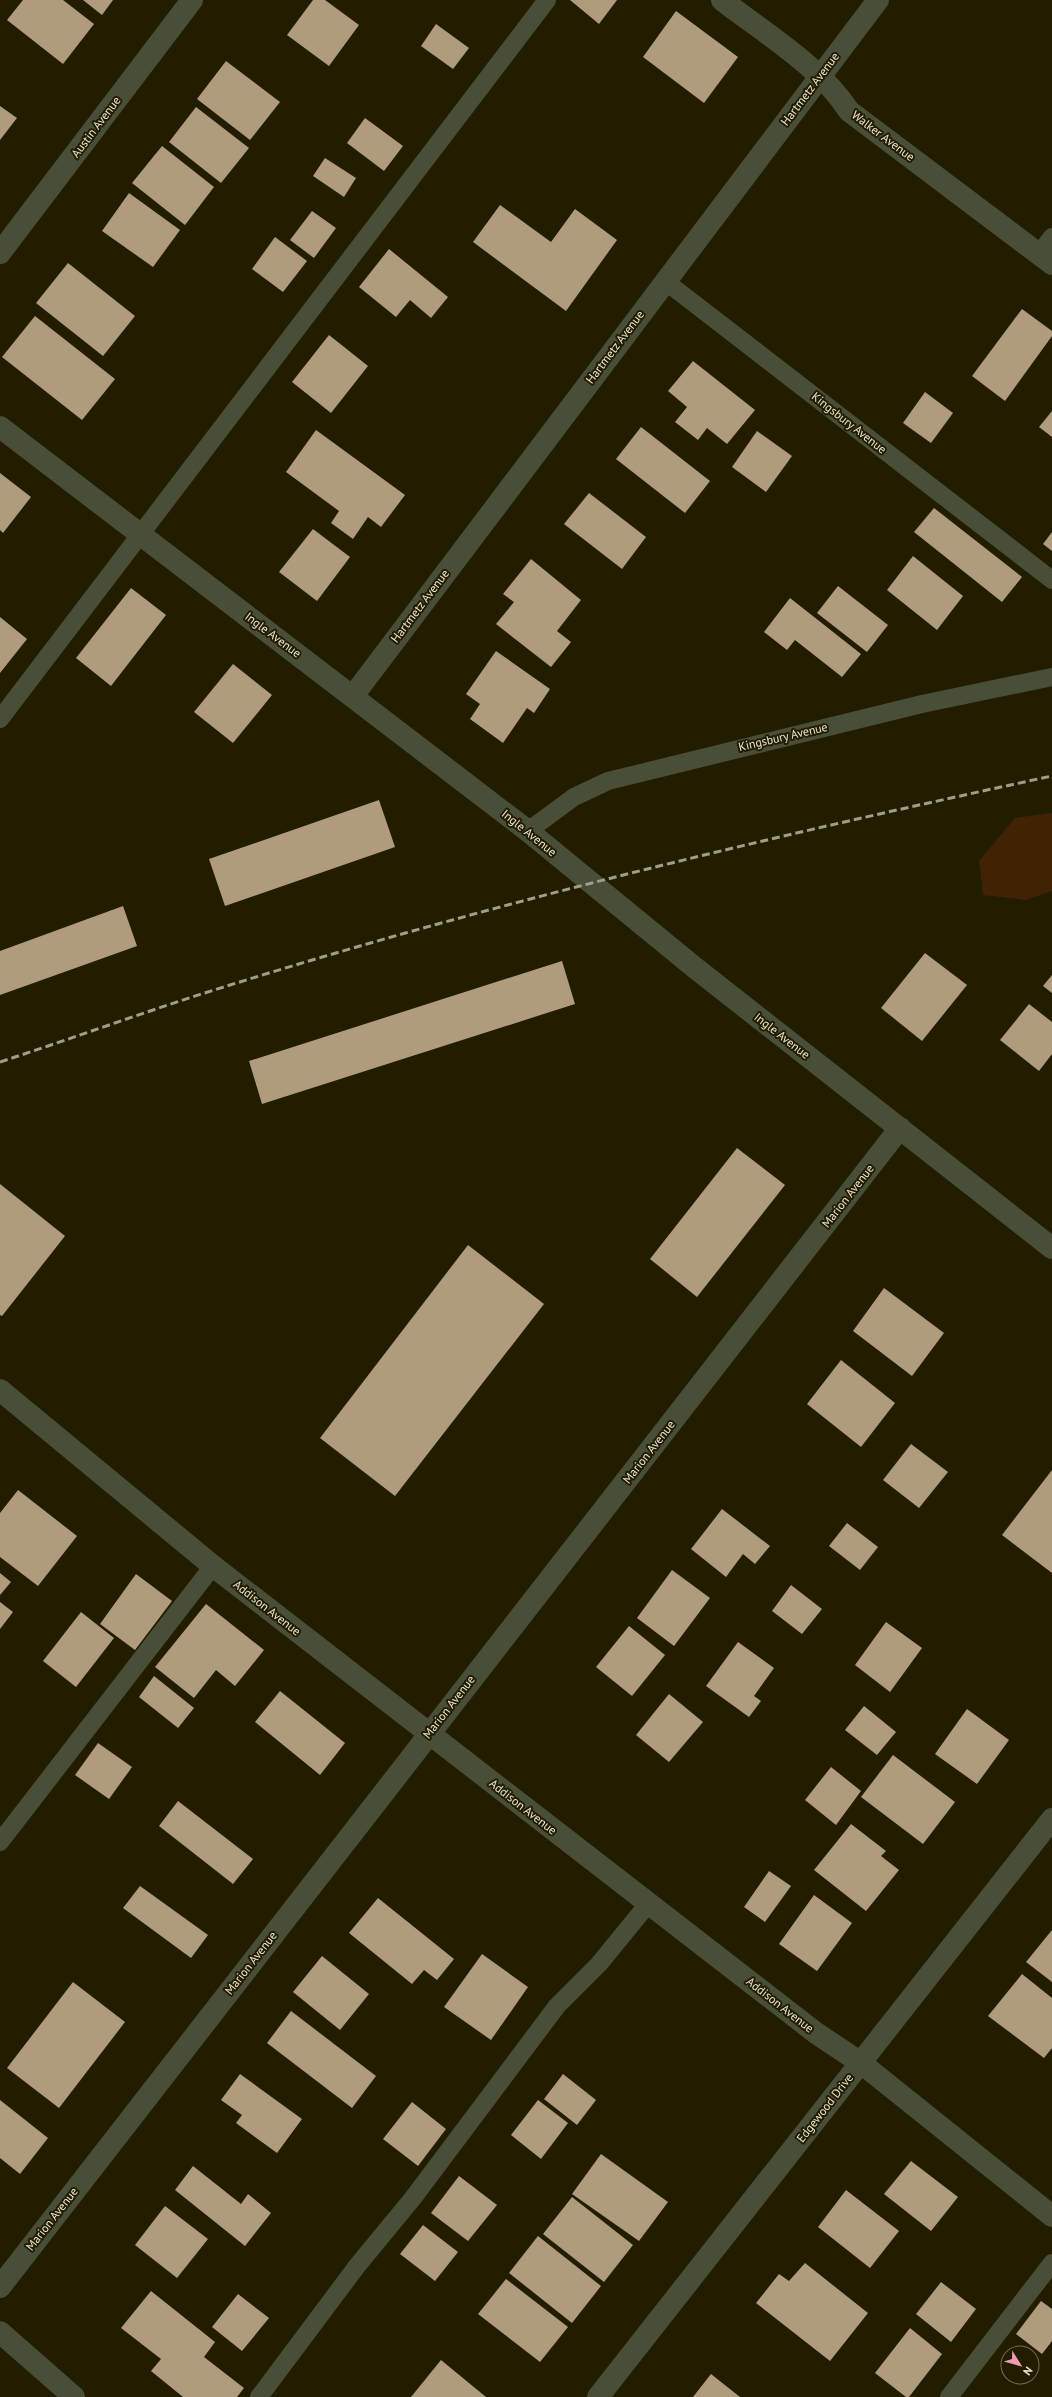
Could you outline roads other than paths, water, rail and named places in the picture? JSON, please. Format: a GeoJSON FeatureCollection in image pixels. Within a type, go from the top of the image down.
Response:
{"type":"FeatureCollection","features":[{"type":"Feature","properties":{"kind":"street","name":"Austin Avenue"},"geometry":{"type":"LineString","coordinates":[[0,253],[192,0]]}},
{"type":"Feature","properties":{"kind":"street","name":"Walker Avenue"},"geometry":{"type":"LineString","coordinates":[[722,0],[820,76],[838,94],[849,111],[1045,259]]}},
{"type":"Feature","properties":{"kind":"street","name":"Hartmetz Avenue"},"geometry":{"type":"LineString","coordinates":[[353,696],[878,0]]}},
{"type":"Feature","properties":{"kind":"street","name":"Ingle Avenue"},"geometry":{"type":"LineString","coordinates":[[0,427],[528,830],[694,967],[1052,1248]]}},
{"type":"Feature","properties":{"kind":"street","name":"Marion Avenue"},"geometry":{"type":"LineString","coordinates":[[0,2287],[900,1128]]}},
{"type":"Feature","properties":{"kind":"street","name":"Addison Avenue"},"geometry":{"type":"LineString","coordinates":[[1,1394],[213,1566],[816,2033],[861,2063],[1052,2216]]}},
{"type":"Feature","properties":{"kind":"street","name":"Edgewood Drive"},"geometry":{"type":"LineString","coordinates":[[598,2397],[1052,1819]]}},
{"type":"Feature","properties":{"kind":"street"},"geometry":{"type":"LineString","coordinates":[[0,2332],[74,2397]]}},
{"type":"Feature","properties":{"kind":"lane"},"geometry":{"type":"LineString","coordinates":[[0,719],[547,0]]}},
{"type":"Feature","properties":{"kind":"lane"},"geometry":{"type":"LineString","coordinates":[[1045,259],[1052,237]]}},
{"type":"Feature","properties":{"kind":"lane","name":"Kingsbury Avenue"},"geometry":{"type":"LineString","coordinates":[[665,281],[1052,580]]}},
{"type":"Feature","properties":{"kind":"lane","name":"Kingsbury Avenue"},"geometry":{"type":"LineString","coordinates":[[528,830],[574,797],[608,781],[922,704],[1052,677]]}},
{"type":"Feature","properties":{"kind":"lane"},"geometry":{"type":"LineString","coordinates":[[0,1842],[213,1566]]}},
{"type":"Feature","properties":{"kind":"lane"},"geometry":{"type":"LineString","coordinates":[[259,2397],[357,2266],[413,2198],[557,2006],[599,1964],[648,1904]]}},
{"type":"Feature","properties":{"kind":"lane"},"geometry":{"type":"LineString","coordinates":[[949,2397],[1052,2263]]}},
{"type":"Feature","properties":{"kind":"railway"},"geometry":{"type":"LineString","coordinates":[[0,1062],[192,997],[405,933],[727,849],[1052,776]]}}]}
